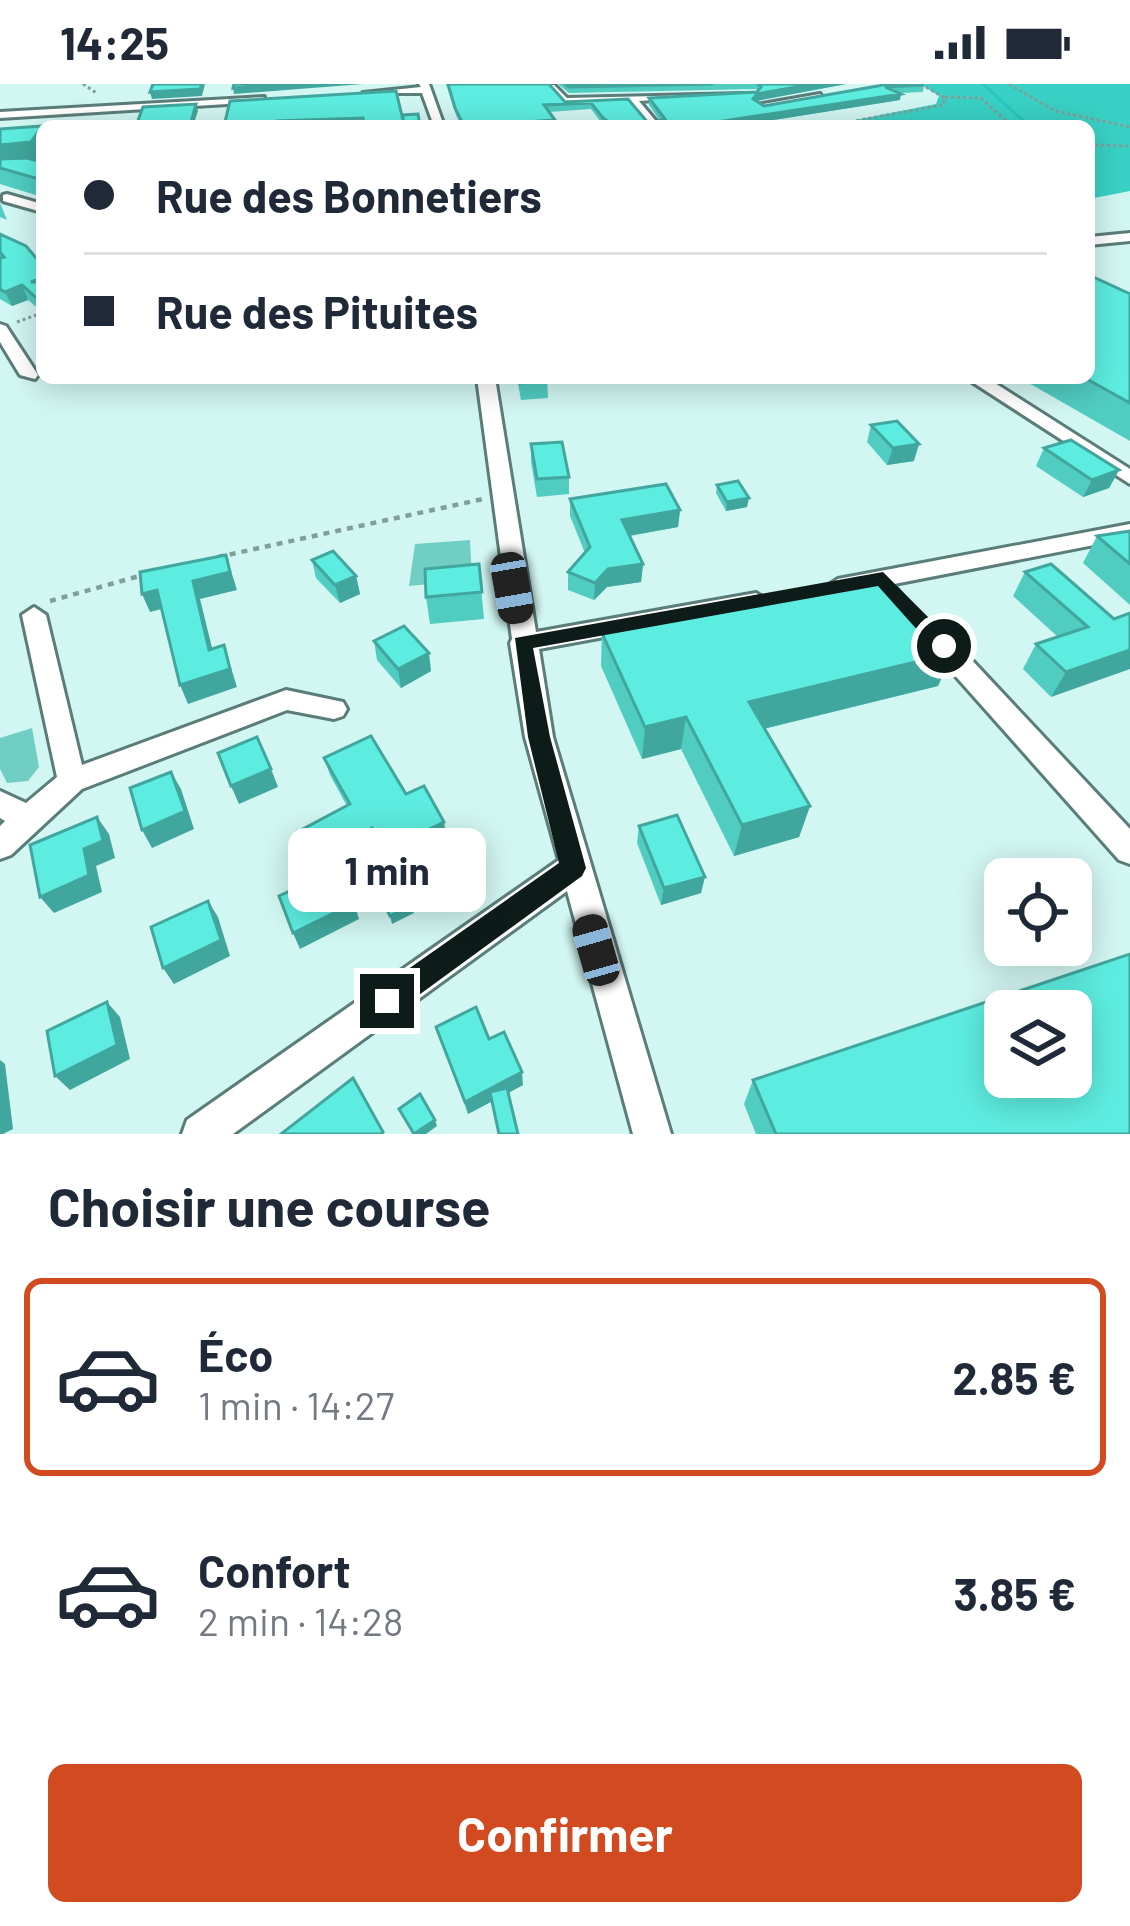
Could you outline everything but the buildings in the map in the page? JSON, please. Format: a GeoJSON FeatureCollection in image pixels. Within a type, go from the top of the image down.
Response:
{"type":"FeatureCollection","features":[{"type":"Feature","properties":{"kind":"street"},"geometry":{"type":"LineString","coordinates":[[654,84],[662,96]]}},
{"type":"Feature","properties":{"kind":"street"},"geometry":{"type":"LineString","coordinates":[[344,95],[426,87],[437,120]]}},
{"type":"Feature","properties":{"kind":"street"},"geometry":{"type":"LineString","coordinates":[[551,87],[565,101],[747,89],[773,120]]}},
{"type":"Feature","properties":{"kind":"street"},"geometry":{"type":"LineString","coordinates":[[762,105],[830,95]]}},
{"type":"Feature","properties":{"kind":"street"},"geometry":{"type":"LineString","coordinates":[[631,97],[650,120]]}},
{"type":"Feature","properties":{"kind":"street"},"geometry":{"type":"LineString","coordinates":[[0,122],[42,112],[264,105]]}},
{"type":"Feature","properties":{"kind":"street"},"geometry":{"type":"LineString","coordinates":[[0,122],[20,125],[42,112]]}},
{"type":"Feature","properties":{"kind":"street"},"geometry":{"type":"LineString","coordinates":[[7,198],[36,206]]}},
{"type":"Feature","properties":{"kind":"street"},"geometry":{"type":"LineString","coordinates":[[1095,240],[1130,237]]}},
{"type":"Feature","properties":{"kind":"street"},"geometry":{"type":"LineString","coordinates":[[0,328],[36,374],[0,380]]}},
{"type":"Feature","properties":{"kind":"street"},"geometry":{"type":"LineString","coordinates":[[487,384],[539,737],[652,1134]]}},
{"type":"Feature","properties":{"kind":"street"},"geometry":{"type":"LineString","coordinates":[[984,384],[1130,478]]}},
{"type":"Feature","properties":{"kind":"street"},"geometry":{"type":"LineString","coordinates":[[522,643],[802,593],[898,596],[1130,531]]}},
{"type":"Feature","properties":{"kind":"street"},"geometry":{"type":"LineString","coordinates":[[898,596],[1130,850]]}},
{"type":"Feature","properties":{"kind":"street"},"geometry":{"type":"LineString","coordinates":[[37,609],[72,781]]}},
{"type":"Feature","properties":{"kind":"street"},"geometry":{"type":"LineString","coordinates":[[0,845],[14,811],[72,781],[286,700],[334,709]]}},
{"type":"Feature","properties":{"kind":"street"},"geometry":{"type":"LineString","coordinates":[[201,1134],[573,868]]}},
{"type":"Feature","properties":{"kind":"path"},"geometry":{"type":"LineString","coordinates":[[921,84],[943,97],[981,98],[1005,120]]}},
{"type":"Feature","properties":{"kind":"path"},"geometry":{"type":"LineString","coordinates":[[1009,84],[1054,111],[1130,127]]}},
{"type":"Feature","properties":{"kind":"path"},"geometry":{"type":"LineString","coordinates":[[863,120],[930,109],[943,105],[943,97]]}},
{"type":"Feature","properties":{"kind":"path"},"geometry":{"type":"LineString","coordinates":[[1095,145],[1130,146]]}},
{"type":"Feature","properties":{"kind":"path"},"geometry":{"type":"LineString","coordinates":[[0,328],[36,315]]}},
{"type":"Feature","properties":{"kind":"path"},"geometry":{"type":"LineString","coordinates":[[198,562],[501,495]]}},
{"type":"Feature","properties":{"kind":"path"},"geometry":{"type":"LineString","coordinates":[[37,609],[152,573]]}},
{"type":"Feature","properties":{"kind":"shaded area"},"geometry":{"type":"Polygon","coordinates":[[[920,84],[1130,84],[1130,191],[1095,198],[1095,120],[855,120],[936,104],[939,96],[920,84]]]}},
{"type":"Feature","properties":{"kind":"shaded area"},"geometry":{"type":"Polygon","coordinates":[[[470,540],[472,580],[409,586],[415,544],[470,540]]]}},
{"type":"Feature","properties":{"kind":"shaded area"},"geometry":{"type":"Polygon","coordinates":[[[32,728],[39,767],[28,781],[7,783],[0,769],[0,738],[32,728]]]}},
{"type":"Feature","properties":{"kind":"waterway"},"geometry":{"type":"LineString","coordinates":[[983,84],[1022,120]]}},
{"type":"Feature","properties":{"kind":"route"},"geometry":{"type":"LineString","coordinates":[[387,1001],[573,868],[539,737],[522,643],[883,579],[944,646]]}}]}
